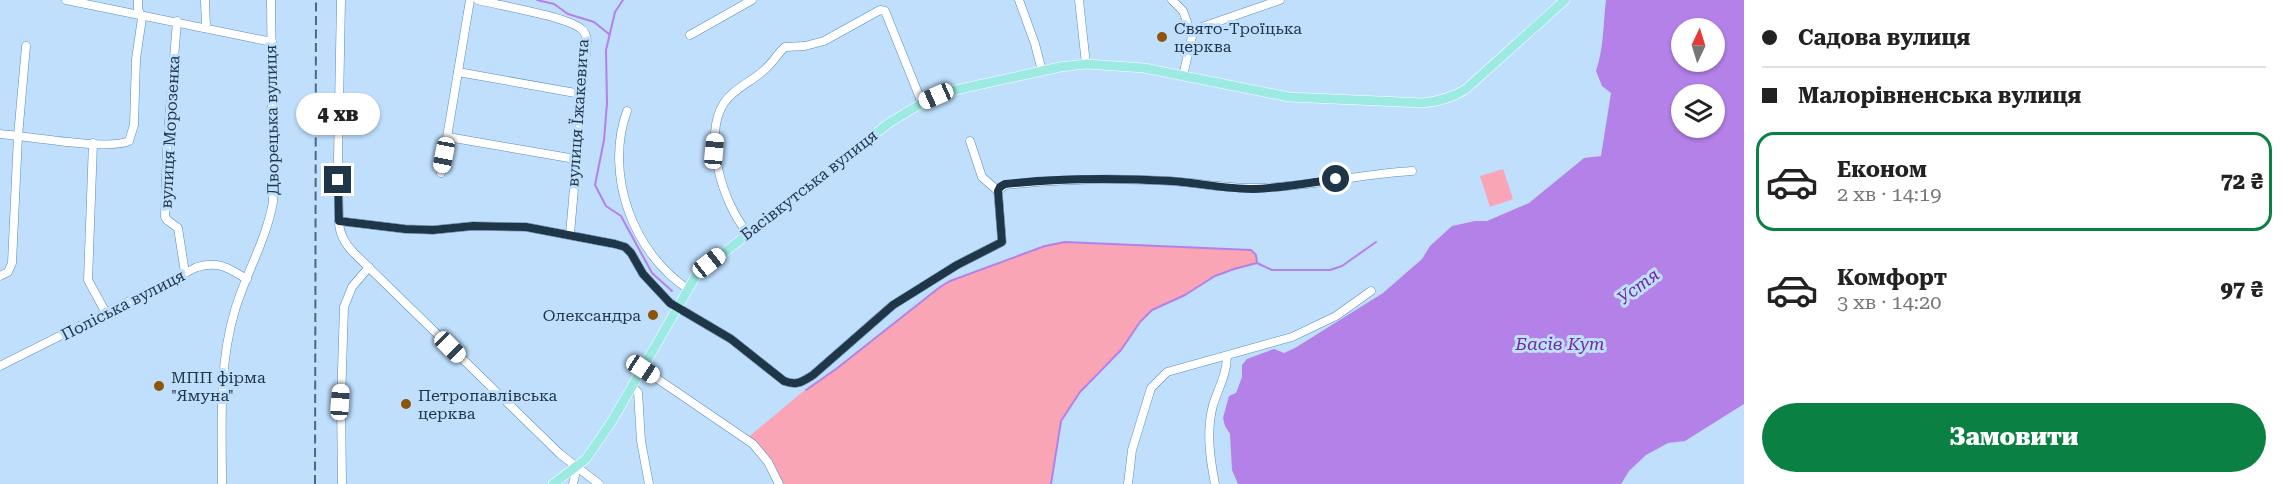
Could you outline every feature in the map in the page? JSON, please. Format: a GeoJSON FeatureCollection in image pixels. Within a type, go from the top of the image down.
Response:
{"type":"FeatureCollection","features":[{"type":"Feature","properties":{"kind":"main road","name":"Басівкутська вулиця"},"geometry":{"type":"LineString","coordinates":[[553,484],[586,459],[643,369],[676,307],[697,274],[889,123],[922,103],[972,86],[1086,64],[1144,68],[1289,97],[1392,102],[1440,101],[1466,89],[1565,0]]}},
{"type":"Feature","properties":{"kind":"street"},"geometry":{"type":"LineString","coordinates":[[66,0],[272,42]]}},
{"type":"Feature","properties":{"kind":"street"},"geometry":{"type":"LineString","coordinates":[[0,134],[93,143],[117,144],[129,141],[134,125],[136,59],[142,18],[139,14],[138,0]]}},
{"type":"Feature","properties":{"kind":"street"},"geometry":{"type":"LineString","coordinates":[[205,0],[206,27]]}},
{"type":"Feature","properties":{"kind":"street","name":"Дворецька вулиця"},"geometry":{"type":"LineString","coordinates":[[222,484],[222,411],[226,352],[235,310],[269,225],[273,202],[271,0]]}},
{"type":"Feature","properties":{"kind":"street"},"geometry":{"type":"LineString","coordinates":[[341,0],[339,230],[347,246],[560,454],[599,484]]}},
{"type":"Feature","properties":{"kind":"street"},"geometry":{"type":"LineString","coordinates":[[441,173],[470,0]]}},
{"type":"Feature","properties":{"kind":"street","name":"вулиця Їжакевича"},"geometry":{"type":"LineString","coordinates":[[478,0],[562,21],[579,27],[585,32],[587,40],[570,234]]}},
{"type":"Feature","properties":{"kind":"street"},"geometry":{"type":"LineString","coordinates":[[690,35],[752,0]]}},
{"type":"Feature","properties":{"kind":"street"},"geometry":{"type":"LineString","coordinates":[[1019,0],[1042,71]]}},
{"type":"Feature","properties":{"kind":"street"},"geometry":{"type":"LineString","coordinates":[[1079,0],[1086,64]]}},
{"type":"Feature","properties":{"kind":"street"},"geometry":{"type":"LineString","coordinates":[[1172,0],[1182,11],[1192,36]]}},
{"type":"Feature","properties":{"kind":"street"},"geometry":{"type":"LineString","coordinates":[[1183,76],[1192,36],[1199,28],[1280,0]]}},
{"type":"Feature","properties":{"kind":"street"},"geometry":{"type":"LineString","coordinates":[[748,233],[730,205],[716,162],[714,151],[717,121],[728,97],[762,72],[785,47],[805,46],[824,41],[880,10],[885,11],[922,103]]}},
{"type":"Feature","properties":{"kind":"street","name":"вулиця Морозенка"},"geometry":{"type":"LineString","coordinates":[[177,21],[167,147],[165,217],[178,228],[185,273]]}},
{"type":"Feature","properties":{"kind":"street"},"geometry":{"type":"LineString","coordinates":[[0,276],[8,272],[12,263],[18,136],[26,46]]}},
{"type":"Feature","properties":{"kind":"street"},"geometry":{"type":"LineString","coordinates":[[459,72],[581,94]]}},
{"type":"Feature","properties":{"kind":"street"},"geometry":{"type":"LineString","coordinates":[[627,111],[619,162],[624,201],[658,264],[688,289]]}},
{"type":"Feature","properties":{"kind":"street"},"geometry":{"type":"LineString","coordinates":[[448,137],[575,159]]}},
{"type":"Feature","properties":{"kind":"street"},"geometry":{"type":"LineString","coordinates":[[970,141],[982,177],[998,191]]}},
{"type":"Feature","properties":{"kind":"street"},"geometry":{"type":"LineString","coordinates":[[93,143],[87,255],[88,280],[106,313]]}},
{"type":"Feature","properties":{"kind":"street"},"geometry":{"type":"LineString","coordinates":[[339,221],[433,230],[473,226],[526,227],[570,234],[625,247],[643,274],[676,307],[731,339],[784,381],[793,384],[801,383],[813,375],[893,305],[948,270],[1002,242],[998,191],[1005,184],[1071,179],[1171,181],[1256,189],[1412,171]]}},
{"type":"Feature","properties":{"kind":"street","name":"Поліська вулиця"},"geometry":{"type":"LineString","coordinates":[[0,366],[185,273],[212,263],[221,265],[247,279]]}},
{"type":"Feature","properties":{"kind":"street"},"geometry":{"type":"LineString","coordinates":[[342,484],[340,402],[344,307],[352,287],[369,267]]}},
{"type":"Feature","properties":{"kind":"street"},"geometry":{"type":"LineString","coordinates":[[1128,484],[1132,450],[1151,388],[1167,372],[1273,344],[1310,330],[1355,304],[1371,291]]}},
{"type":"Feature","properties":{"kind":"street"},"geometry":{"type":"LineString","coordinates":[[1215,484],[1209,427],[1227,366],[1227,356]]}},
{"type":"Feature","properties":{"kind":"street"},"geometry":{"type":"LineString","coordinates":[[643,369],[753,444],[768,462],[779,484]]}},
{"type":"Feature","properties":{"kind":"street"},"geometry":{"type":"LineString","coordinates":[[632,387],[638,393],[641,441],[649,484]]}},
{"type":"Feature","properties":{"kind":"street","name":"Басівкутська вулиця"},"geometry":{"type":"LineString","coordinates":[[573,484],[577,467]]}},
{"type":"Feature","properties":{"kind":"shaded area"},"geometry":{"type":"Polygon","coordinates":[[[1503,169],[1513,199],[1490,207],[1480,176],[1503,169]]]}},
{"type":"Feature","properties":{"kind":"shaded area"},"geometry":{"type":"Polygon","coordinates":[[[1065,242],[1251,250],[1256,255],[1257,263],[1215,276],[1185,295],[1152,310],[1140,322],[1121,350],[1080,392],[1061,421],[1051,484],[779,484],[768,462],[746,439],[800,394],[836,369],[940,287],[950,281],[1045,246],[1065,242]]]}},
{"type":"Feature","properties":{"kind":"water","name":"Басів Кут"},"geometry":{"type":"Polygon","coordinates":[[[1606,0],[1744,0],[1744,404],[1685,441],[1668,443],[1646,455],[1629,471],[1621,484],[1238,484],[1232,470],[1230,434],[1223,418],[1229,396],[1236,393],[1242,377],[1242,365],[1247,359],[1274,349],[1284,353],[1295,348],[1383,293],[1422,259],[1430,246],[1452,226],[1487,221],[1529,203],[1584,158],[1601,156],[1611,93],[1602,86],[1596,71],[1602,45],[1606,0]]]}},
{"type":"Feature","properties":{"kind":"waterway"},"geometry":{"type":"LineString","coordinates":[[537,0],[554,4],[568,14],[594,22],[609,34]]}},
{"type":"Feature","properties":{"kind":"waterway"},"geometry":{"type":"LineString","coordinates":[[623,0],[615,12],[606,50],[607,103],[604,140],[595,185],[606,206],[621,216],[652,273],[672,291]]}},
{"type":"Feature","properties":{"kind":"waterway"},"geometry":{"type":"LineString","coordinates":[[806,390],[940,287],[950,281],[1045,246],[1065,242],[1251,250],[1256,255],[1257,263]]}},
{"type":"Feature","properties":{"kind":"waterway"},"geometry":{"type":"LineString","coordinates":[[1051,484],[1061,421],[1080,392],[1121,350],[1140,322],[1152,310],[1185,295],[1215,276],[1234,269],[1257,263],[1272,270],[1330,270],[1342,266],[1376,242]]}},
{"type":"Feature","properties":{"kind":"railway"},"geometry":{"type":"LineString","coordinates":[[315,484],[316,0]]}},
{"type":"Feature","properties":{"kind":"place","name":"Свято-Троїцька церква"},"geometry":{"type":"Point","coordinates":[1162,37]}},
{"type":"Feature","properties":{"kind":"place","name":"Олександра"},"geometry":{"type":"Point","coordinates":[653,315]}},
{"type":"Feature","properties":{"kind":"place","name":"МПП фірма \"Ямуна\""},"geometry":{"type":"Point","coordinates":[159,386]}},
{"type":"Feature","properties":{"kind":"place","name":"Петропавлівська церква"},"geometry":{"type":"Point","coordinates":[406,404]}},
{"type":"Feature","properties":{"kind":"route"},"geometry":{"type":"LineString","coordinates":[[338,180],[339,221],[433,230],[473,226],[526,227],[603,240],[625,247],[643,274],[670,303],[731,339],[784,381],[793,384],[801,383],[813,375],[893,305],[957,265],[1002,242],[998,191],[1005,184],[1047,180],[1118,179],[1171,181],[1256,189],[1289,187],[1336,179]]}},
{"type":"Feature","properties":{"kind":"water label","name":"Устя"},"geometry":{"type":"Point","coordinates":[1638,286]}}]}
